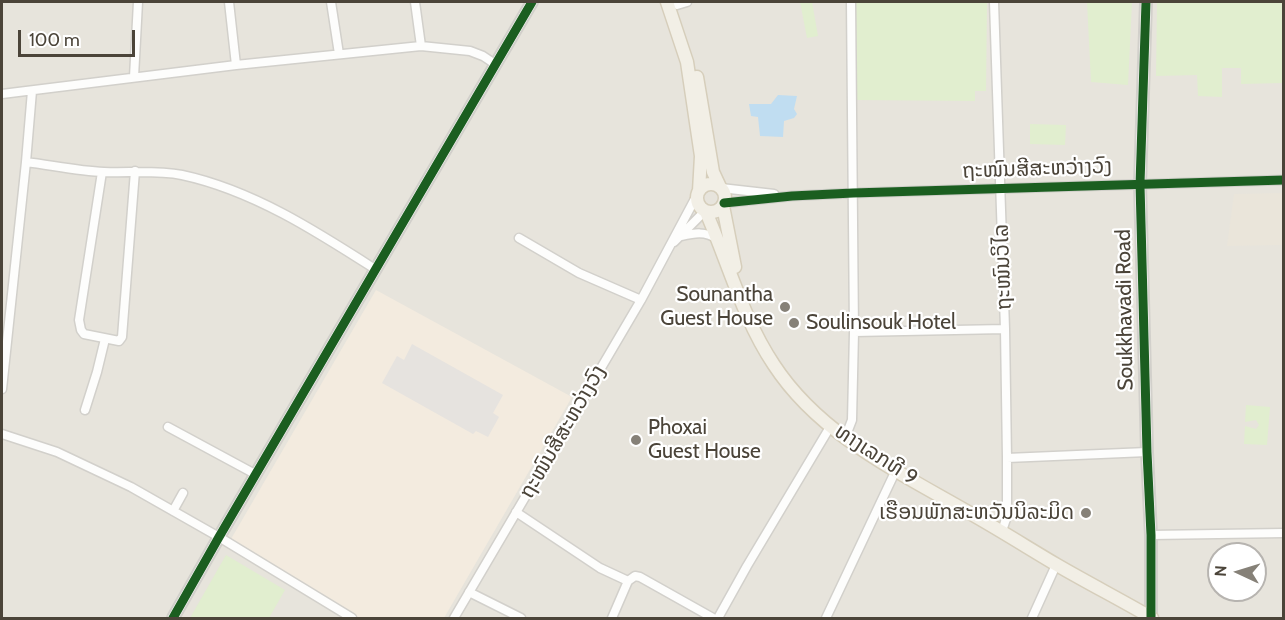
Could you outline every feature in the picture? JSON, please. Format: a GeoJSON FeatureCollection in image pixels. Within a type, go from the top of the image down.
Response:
{"type":"FeatureCollection","features":[{"type":"Feature","properties":{"kind":"main road"},"geometry":{"type":"LineString","coordinates":[[676,2],[694,60],[713,172],[725,195],[724,205],[717,211],[705,212],[698,204],[701,156],[676,2]]}},
{"type":"Feature","properties":{"kind":"main road"},"geometry":{"type":"LineString","coordinates":[[698,193],[702,187],[711,184],[720,188]]}},
{"type":"Feature","properties":{"kind":"main road","name":"ທາງເລກທີ 9"},"geometry":{"type":"LineString","coordinates":[[724,205],[741,297]]}},
{"type":"Feature","properties":{"kind":"main road","name":"ທາງເລກທີ 9"},"geometry":{"type":"LineString","coordinates":[[705,212],[756,334],[775,367],[794,391],[830,427],[896,470],[1152,618]]}},
{"type":"Feature","properties":{"kind":"street"},"geometry":{"type":"LineString","coordinates":[[134,77],[138,2]]}},
{"type":"Feature","properties":{"kind":"street"},"geometry":{"type":"LineString","coordinates":[[229,2],[236,65]]}},
{"type":"Feature","properties":{"kind":"street"},"geometry":{"type":"LineString","coordinates":[[331,2],[339,54]]}},
{"type":"Feature","properties":{"kind":"street"},"geometry":{"type":"LineString","coordinates":[[415,2],[421,46]]}},
{"type":"Feature","properties":{"kind":"street"},"geometry":{"type":"LineString","coordinates":[[173,618],[532,2]]}},
{"type":"Feature","properties":{"kind":"street"},"geometry":{"type":"LineString","coordinates":[[845,438],[852,420],[854,332],[851,2]]}},
{"type":"Feature","properties":{"kind":"street","name":"ຖະໜົນວິໄລ"},"geometry":{"type":"LineString","coordinates":[[994,2],[1007,458],[1007,516],[1002,531]]}},
{"type":"Feature","properties":{"kind":"street","name":"Soukkhavadi Road"},"geometry":{"type":"LineString","coordinates":[[1146,2],[1140,184],[1152,618]]}},
{"type":"Feature","properties":{"kind":"street"},"geometry":{"type":"LineString","coordinates":[[2,94],[236,65],[421,46],[470,51],[495,64]]}},
{"type":"Feature","properties":{"kind":"street"},"geometry":{"type":"LineString","coordinates":[[2,389],[5,331],[26,162],[32,91]]}},
{"type":"Feature","properties":{"kind":"street"},"geometry":{"type":"LineString","coordinates":[[26,162],[102,172],[135,171],[181,175],[223,188],[312,229],[375,269]]}},
{"type":"Feature","properties":{"kind":"street"},"geometry":{"type":"LineString","coordinates":[[102,172],[79,320],[84,334],[119,341],[122,337],[135,171]]}},
{"type":"Feature","properties":{"kind":"street","name":"ຖະໜົນສີສະຫວ່າງວົງ"},"geometry":{"type":"LineString","coordinates":[[792,196],[1000,187],[1284,180]]}},
{"type":"Feature","properties":{"kind":"street"},"geometry":{"type":"LineString","coordinates":[[720,188],[792,196]]}},
{"type":"Feature","properties":{"kind":"street"},"geometry":{"type":"LineString","coordinates":[[671,245],[698,193]]}},
{"type":"Feature","properties":{"kind":"street"},"geometry":{"type":"LineString","coordinates":[[724,205],[792,196]]}},
{"type":"Feature","properties":{"kind":"street"},"geometry":{"type":"LineString","coordinates":[[671,245],[705,212]]}},
{"type":"Feature","properties":{"kind":"street"},"geometry":{"type":"LineString","coordinates":[[681,236],[702,233],[710,234],[718,240]]}},
{"type":"Feature","properties":{"kind":"street"},"geometry":{"type":"LineString","coordinates":[[519,238],[579,273],[640,300]]}},
{"type":"Feature","properties":{"kind":"street","name":"ຖະໜົນສີສະຫວ່າງວົງ"},"geometry":{"type":"LineString","coordinates":[[454,618],[671,245]]}},
{"type":"Feature","properties":{"kind":"street"},"geometry":{"type":"LineString","coordinates":[[854,332],[1005,330]]}},
{"type":"Feature","properties":{"kind":"street"},"geometry":{"type":"LineString","coordinates":[[85,410],[105,339]]}},
{"type":"Feature","properties":{"kind":"street"},"geometry":{"type":"LineString","coordinates":[[168,427],[255,474]]}},
{"type":"Feature","properties":{"kind":"street"},"geometry":{"type":"LineString","coordinates":[[718,618],[830,427]]}},
{"type":"Feature","properties":{"kind":"street"},"geometry":{"type":"LineString","coordinates":[[2,434],[57,452],[131,487],[219,537],[352,618]]}},
{"type":"Feature","properties":{"kind":"street"},"geometry":{"type":"LineString","coordinates":[[1007,458],[1147,452]]}},
{"type":"Feature","properties":{"kind":"street"},"geometry":{"type":"LineString","coordinates":[[826,618],[896,470]]}},
{"type":"Feature","properties":{"kind":"street"},"geometry":{"type":"LineString","coordinates":[[172,511],[183,493]]}},
{"type":"Feature","properties":{"kind":"street"},"geometry":{"type":"LineString","coordinates":[[516,512],[600,568],[628,581]]}},
{"type":"Feature","properties":{"kind":"street"},"geometry":{"type":"LineString","coordinates":[[1151,535],[1284,533]]}},
{"type":"Feature","properties":{"kind":"street"},"geometry":{"type":"LineString","coordinates":[[1032,618],[1056,564]]}},
{"type":"Feature","properties":{"kind":"street"},"geometry":{"type":"LineString","coordinates":[[612,618],[628,581],[635,576],[713,618]]}},
{"type":"Feature","properties":{"kind":"street"},"geometry":{"type":"LineString","coordinates":[[469,592],[521,618]]}},
{"type":"Feature","properties":{"kind":"shaded area"},"geometry":{"type":"Polygon","coordinates":[[[2,2],[1283,2],[1283,618],[2,618],[2,2]]]}},
{"type":"Feature","properties":{"kind":"shaded area"},"geometry":{"type":"Polygon","coordinates":[[[1283,193],[1283,245],[1227,246],[1234,194],[1283,193]]]}},
{"type":"Feature","properties":{"kind":"shaded area"},"geometry":{"type":"Polygon","coordinates":[[[376,290],[572,397],[444,618],[359,618],[231,539],[376,290]]]}},
{"type":"Feature","properties":{"kind":"shaded area"},"geometry":{"type":"Polygon","coordinates":[[[412,344],[503,395],[493,413],[499,417],[488,437],[476,431],[473,434],[382,383],[397,356],[404,360],[412,344]]]}},
{"type":"Feature","properties":{"kind":"green space"},"geometry":{"type":"Polygon","coordinates":[[[800,2],[812,2],[818,36],[807,38],[800,2]]]}},
{"type":"Feature","properties":{"kind":"green space"},"geometry":{"type":"Polygon","coordinates":[[[855,2],[987,2],[986,91],[975,91],[975,101],[855,100],[855,2]]]}},
{"type":"Feature","properties":{"kind":"green space"},"geometry":{"type":"Polygon","coordinates":[[[1087,2],[1132,2],[1128,85],[1091,82],[1087,2]]]}},
{"type":"Feature","properties":{"kind":"green space"},"geometry":{"type":"Polygon","coordinates":[[[1157,2],[1283,2],[1283,83],[1241,84],[1241,68],[1222,68],[1222,97],[1198,96],[1197,75],[1156,76],[1157,2]]]}},
{"type":"Feature","properties":{"kind":"green space"},"geometry":{"type":"Polygon","coordinates":[[[1030,124],[1066,125],[1065,145],[1030,144],[1030,124]]]}},
{"type":"Feature","properties":{"kind":"green space"},"geometry":{"type":"Polygon","coordinates":[[[1246,405],[1270,407],[1267,445],[1244,444],[1245,426],[1256,429],[1259,425],[1256,420],[1245,422],[1246,405]]]}},
{"type":"Feature","properties":{"kind":"green space"},"geometry":{"type":"Polygon","coordinates":[[[226,555],[285,590],[269,618],[190,618],[226,555]]]}},
{"type":"Feature","properties":{"kind":"water"},"geometry":{"type":"Polygon","coordinates":[[[778,95],[797,96],[794,109],[797,114],[794,118],[784,121],[783,137],[760,136],[758,117],[751,116],[749,104],[771,104],[778,95]]]}},
{"type":"Feature","properties":{"kind":"cycle path"},"geometry":{"type":"LineString","coordinates":[[173,618],[532,2]]}},
{"type":"Feature","properties":{"kind":"cycle path"},"geometry":{"type":"LineString","coordinates":[[1146,2],[1140,184],[1151,535],[1151,618]]}},
{"type":"Feature","properties":{"kind":"cycle path"},"geometry":{"type":"LineString","coordinates":[[724,203],[853,193],[1284,180]]}},
{"type":"Feature","properties":{"kind":"place","name":"Sounantha Guest House"},"geometry":{"type":"Point","coordinates":[785,307]}},
{"type":"Feature","properties":{"kind":"place","name":"Soulinsouk Hotel"},"geometry":{"type":"Point","coordinates":[794,323]}},
{"type":"Feature","properties":{"kind":"place","name":"Phoxai Guest House"},"geometry":{"type":"Point","coordinates":[636,440]}},
{"type":"Feature","properties":{"kind":"place","name":"ເຮືອນພັກສະຫວັນນິລະມິດ"},"geometry":{"type":"Point","coordinates":[1086,513]}}]}
